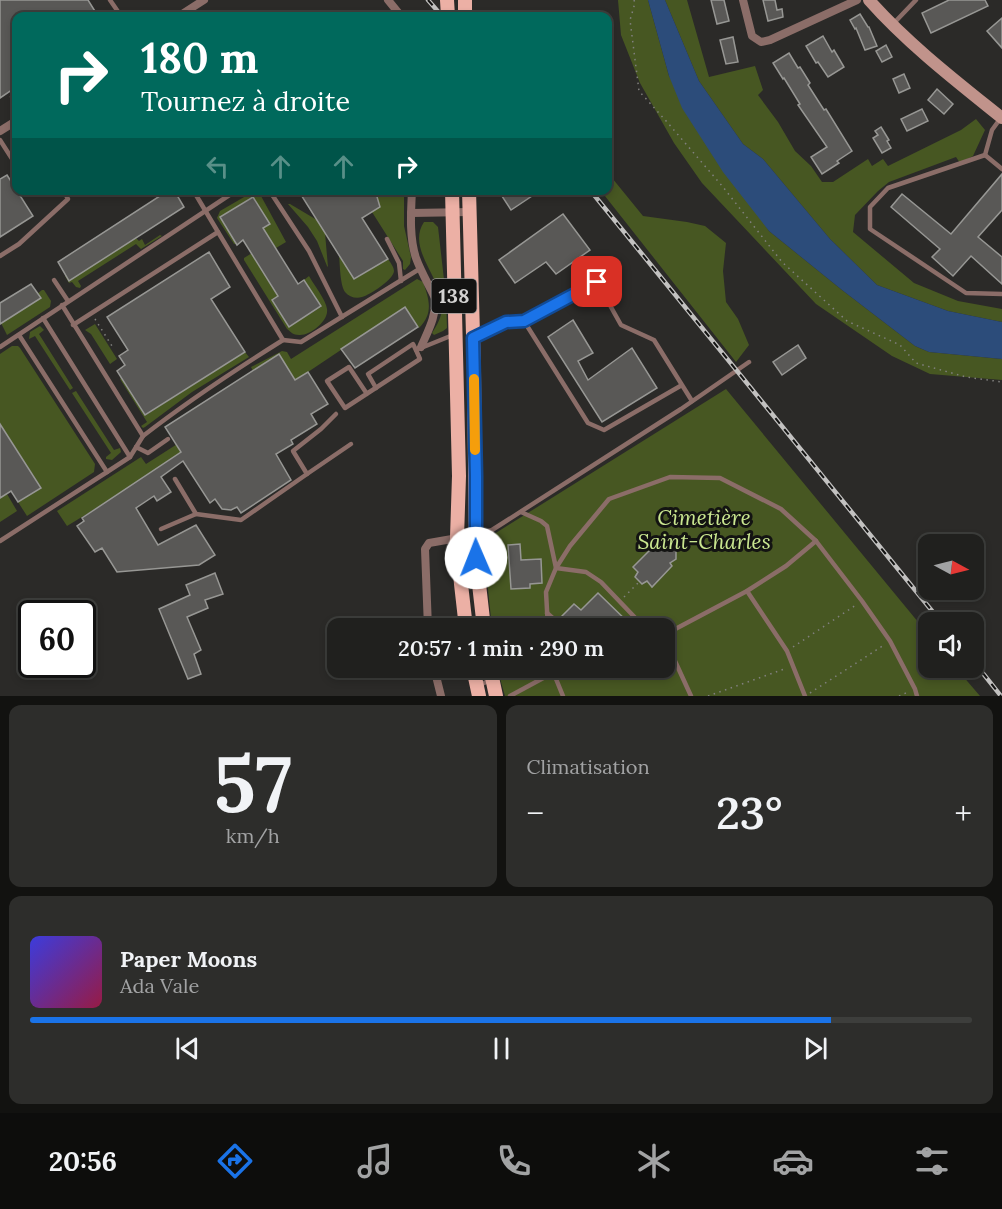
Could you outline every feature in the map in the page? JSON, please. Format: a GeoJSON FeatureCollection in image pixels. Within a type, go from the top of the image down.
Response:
{"type":"FeatureCollection","features":[{"type":"Feature","properties":{"kind":"main road"},"geometry":{"type":"LineString","coordinates":[[869,0],[892,25],[962,86],[1002,117]]}},
{"type":"Feature","properties":{"kind":"main road","name":"138"},"geometry":{"type":"LineString","coordinates":[[452,195],[459,476],[458,538],[465,618]]}},
{"type":"Feature","properties":{"kind":"main road","name":"138"},"geometry":{"type":"LineString","coordinates":[[469,195],[476,476],[475,535],[483,618]]}},
{"type":"Feature","properties":{"kind":"main road"},"geometry":{"type":"LineString","coordinates":[[492,678],[496,696]]}},
{"type":"Feature","properties":{"kind":"street"},"geometry":{"type":"LineString","coordinates":[[185,12],[204,0]]}},
{"type":"Feature","properties":{"kind":"street"},"geometry":{"type":"LineString","coordinates":[[388,0],[398,12]]}},
{"type":"Feature","properties":{"kind":"street"},"geometry":{"type":"LineString","coordinates":[[743,0],[752,36],[761,42],[857,0]]}},
{"type":"Feature","properties":{"kind":"street"},"geometry":{"type":"LineString","coordinates":[[412,195],[411,213],[416,258],[436,304],[434,317],[419,348]]}},
{"type":"Feature","properties":{"kind":"street"},"geometry":{"type":"LineString","coordinates":[[411,213],[470,212]]}},
{"type":"Feature","properties":{"kind":"street"},"geometry":{"type":"LineString","coordinates":[[428,618],[425,549],[429,543],[475,535]]}},
{"type":"Feature","properties":{"kind":"street"},"geometry":{"type":"LineString","coordinates":[[436,678],[441,696]]}},
{"type":"Feature","properties":{"kind":"lane"},"geometry":{"type":"LineString","coordinates":[[892,25],[916,0]]}},
{"type":"Feature","properties":{"kind":"lane"},"geometry":{"type":"LineString","coordinates":[[985,155],[992,130],[1002,117]]}},
{"type":"Feature","properties":{"kind":"lane"},"geometry":{"type":"LineString","coordinates":[[0,140],[12,159]]}},
{"type":"Feature","properties":{"kind":"lane"},"geometry":{"type":"LineString","coordinates":[[985,155],[1002,169]]}},
{"type":"Feature","properties":{"kind":"lane"},"geometry":{"type":"LineString","coordinates":[[985,155],[888,188],[870,207],[870,229],[966,293],[1002,294]]}},
{"type":"Feature","properties":{"kind":"lane"},"geometry":{"type":"LineString","coordinates":[[0,256],[19,244],[68,199],[66,195]]}},
{"type":"Feature","properties":{"kind":"lane"},"geometry":{"type":"LineString","coordinates":[[196,195],[283,340]]}},
{"type":"Feature","properties":{"kind":"lane"},"geometry":{"type":"LineString","coordinates":[[271,195],[309,251],[342,317]]}},
{"type":"Feature","properties":{"kind":"lane"},"geometry":{"type":"LineString","coordinates":[[0,347],[228,196]]}},
{"type":"Feature","properties":{"kind":"lane"},"geometry":{"type":"LineString","coordinates":[[74,325],[218,232]]}},
{"type":"Feature","properties":{"kind":"lane"},"geometry":{"type":"LineString","coordinates":[[387,239],[399,263],[401,281]]}},
{"type":"Feature","properties":{"kind":"lane"},"geometry":{"type":"LineString","coordinates":[[0,542],[130,457],[143,436],[218,381],[283,340],[301,342],[421,268]]}},
{"type":"Feature","properties":{"kind":"lane"},"geometry":{"type":"LineString","coordinates":[[54,280],[68,301]]}},
{"type":"Feature","properties":{"kind":"lane"},"geometry":{"type":"LineString","coordinates":[[473,338],[506,322],[524,321],[597,282],[621,325],[654,340],[692,401]]}},
{"type":"Feature","properties":{"kind":"lane"},"geometry":{"type":"LineString","coordinates":[[62,305],[143,436]]}},
{"type":"Feature","properties":{"kind":"lane"},"geometry":{"type":"LineString","coordinates":[[43,318],[130,457]]}},
{"type":"Feature","properties":{"kind":"lane"},"geometry":{"type":"LineString","coordinates":[[524,321],[588,423],[604,430],[682,385]]}},
{"type":"Feature","properties":{"kind":"lane"},"geometry":{"type":"LineString","coordinates":[[19,334],[107,472]]}},
{"type":"Feature","properties":{"kind":"lane"},"geometry":{"type":"LineString","coordinates":[[419,348],[456,334]]}},
{"type":"Feature","properties":{"kind":"lane"},"geometry":{"type":"LineString","coordinates":[[376,388],[368,374],[413,344],[419,348]]}},
{"type":"Feature","properties":{"kind":"lane"},"geometry":{"type":"LineString","coordinates":[[367,394],[349,367],[327,381],[343,409],[367,394],[420,359],[419,348]]}},
{"type":"Feature","properties":{"kind":"lane"},"geometry":{"type":"LineString","coordinates":[[475,535],[492,530],[521,512],[749,362]]}},
{"type":"Feature","properties":{"kind":"lane"},"geometry":{"type":"LineString","coordinates":[[307,474],[293,451],[336,414]]}},
{"type":"Feature","properties":{"kind":"lane"},"geometry":{"type":"LineString","coordinates":[[136,447],[148,453],[168,439]]}},
{"type":"Feature","properties":{"kind":"lane"},"geometry":{"type":"LineString","coordinates":[[161,529],[196,514],[241,520],[351,444]]}},
{"type":"Feature","properties":{"kind":"lane"},"geometry":{"type":"LineString","coordinates":[[547,618],[546,592],[556,568],[570,546],[609,499],[670,477],[720,478],[781,508],[816,541],[890,641],[917,696]]}},
{"type":"Feature","properties":{"kind":"lane"},"geometry":{"type":"LineString","coordinates":[[175,480],[196,514]]}},
{"type":"Feature","properties":{"kind":"lane"},"geometry":{"type":"LineString","coordinates":[[521,512],[542,521],[547,526],[556,568]]}},
{"type":"Feature","properties":{"kind":"lane"},"geometry":{"type":"LineString","coordinates":[[675,630],[747,591],[786,566],[816,541]]}},
{"type":"Feature","properties":{"kind":"lane"},"geometry":{"type":"LineString","coordinates":[[556,568],[586,572],[601,582],[635,618]]}},
{"type":"Feature","properties":{"kind":"lane"},"geometry":{"type":"LineString","coordinates":[[747,591],[787,651],[805,696]]}},
{"type":"Feature","properties":{"kind":"lane"},"geometry":{"type":"LineString","coordinates":[[547,613],[553,618]]}},
{"type":"Feature","properties":{"kind":"lane"},"geometry":{"type":"LineString","coordinates":[[675,660],[691,696]]}},
{"type":"Feature","properties":{"kind":"lane"},"geometry":{"type":"LineString","coordinates":[[478,692],[488,678]]}},
{"type":"Feature","properties":{"kind":"lane"},"geometry":{"type":"LineString","coordinates":[[510,696],[545,678]]}},
{"type":"Feature","properties":{"kind":"lane"},"geometry":{"type":"LineString","coordinates":[[553,678],[563,695]]}},
{"type":"Feature","properties":{"kind":"path"},"geometry":{"type":"LineString","coordinates":[[634,0],[630,20],[639,91],[716,178],[782,262],[847,321],[900,345],[916,363],[966,377],[1002,382]]}},
{"type":"Feature","properties":{"kind":"path"},"geometry":{"type":"LineString","coordinates":[[92,313],[112,346]]}},
{"type":"Feature","properties":{"kind":"path"},"geometry":{"type":"LineString","coordinates":[[620,602],[638,582]]}},
{"type":"Feature","properties":{"kind":"path"},"geometry":{"type":"LineString","coordinates":[[787,651],[862,601]]}},
{"type":"Feature","properties":{"kind":"path"},"geometry":{"type":"LineString","coordinates":[[805,696],[890,641]]}},
{"type":"Feature","properties":{"kind":"path"},"geometry":{"type":"LineString","coordinates":[[708,696],[793,666]]}},
{"type":"Feature","properties":{"kind":"path"},"geometry":{"type":"LineString","coordinates":[[899,696],[915,689]]}},
{"type":"Feature","properties":{"kind":"green space"},"geometry":{"type":"Polygon","coordinates":[[[618,0],[648,0],[669,76],[769,231],[915,346],[929,352],[1002,359],[1002,380],[930,374],[892,356],[816,304],[702,183],[674,143],[640,83],[621,35],[618,0]]]}},
{"type":"Feature","properties":{"kind":"green space"},"geometry":{"type":"Polygon","coordinates":[[[665,0],[687,0],[709,77],[755,66],[763,90],[758,95],[778,122],[795,151],[811,166],[822,182],[833,182],[868,159],[872,166],[883,159],[888,166],[961,130],[976,119],[985,130],[973,156],[960,163],[956,157],[889,182],[855,215],[853,232],[914,283],[958,301],[1002,309],[1002,322],[948,311],[877,285],[830,239],[763,159],[743,144],[699,81],[665,0]]]}},
{"type":"Feature","properties":{"kind":"green space"},"geometry":{"type":"Polygon","coordinates":[[[612,178],[643,216],[705,226],[726,243],[723,271],[726,302],[738,319],[749,345],[736,362],[604,195],[612,195],[612,178]]]}},
{"type":"Feature","properties":{"kind":"green space"},"geometry":{"type":"Polygon","coordinates":[[[248,195],[259,195],[286,242],[276,248],[263,228],[269,224],[234,244],[217,218],[220,211],[248,195]]]}},
{"type":"Feature","properties":{"kind":"green space"},"geometry":{"type":"Polygon","coordinates":[[[376,195],[404,195],[404,226],[411,257],[410,264],[405,270],[403,261],[372,212],[379,206],[376,195]]]}},
{"type":"Feature","properties":{"kind":"green space"},"geometry":{"type":"Polygon","coordinates":[[[288,204],[317,220],[325,233],[328,267],[317,241],[288,204]]]}},
{"type":"Feature","properties":{"kind":"green space"},"geometry":{"type":"Polygon","coordinates":[[[424,222],[433,222],[438,227],[446,297],[447,328],[434,335],[432,333],[440,318],[442,307],[441,296],[419,243],[424,222]]]}},
{"type":"Feature","properties":{"kind":"green space"},"geometry":{"type":"Polygon","coordinates":[[[160,235],[162,236],[141,249],[136,244],[78,281],[80,288],[72,282],[69,283],[65,276],[136,238],[139,241],[142,239],[145,245],[160,235]]]}},
{"type":"Feature","properties":{"kind":"green space"},"geometry":{"type":"Polygon","coordinates":[[[252,253],[278,296],[272,300],[289,327],[321,307],[304,280],[309,276],[327,309],[325,318],[318,327],[303,335],[294,334],[287,329],[244,260],[252,253]]]}},
{"type":"Feature","properties":{"kind":"green space"},"geometry":{"type":"Polygon","coordinates":[[[339,255],[355,279],[388,259],[394,271],[386,282],[366,296],[353,297],[343,289],[339,255]]]}},
{"type":"Feature","properties":{"kind":"green space"},"geometry":{"type":"Polygon","coordinates":[[[417,279],[423,282],[429,306],[427,317],[419,328],[405,307],[308,372],[196,442],[128,489],[67,526],[57,511],[141,457],[146,464],[290,372],[279,354],[253,371],[251,367],[282,351],[287,352],[291,359],[417,279]]]}},
{"type":"Feature","properties":{"kind":"green space"},"geometry":{"type":"Polygon","coordinates":[[[42,290],[51,301],[50,307],[7,335],[1,323],[42,290]]]}},
{"type":"Feature","properties":{"kind":"green space"},"geometry":{"type":"Polygon","coordinates":[[[95,324],[117,359],[110,364],[91,334],[85,330],[95,324]]]}},
{"type":"Feature","properties":{"kind":"green space"},"geometry":{"type":"Polygon","coordinates":[[[40,326],[44,330],[39,334],[73,388],[70,390],[35,336],[29,339],[30,332],[40,326]]]}},
{"type":"Feature","properties":{"kind":"green space"},"geometry":{"type":"Polygon","coordinates":[[[12,346],[20,348],[95,464],[94,472],[27,516],[18,502],[41,487],[0,424],[0,354],[12,346]]]}},
{"type":"Feature","properties":{"kind":"green space"},"geometry":{"type":"Polygon","coordinates":[[[245,352],[249,357],[192,392],[143,428],[141,426],[147,422],[120,379],[146,415],[245,352]]]}},
{"type":"Feature","properties":{"kind":"green space","name":"Cimetière Saint-Charles"},"geometry":{"type":"Polygon","coordinates":[[[726,389],[918,622],[918,678],[965,678],[980,696],[505,696],[500,678],[675,678],[675,618],[491,618],[483,541],[726,389]]]}},
{"type":"Feature","properties":{"kind":"green space"},"geometry":{"type":"Polygon","coordinates":[[[76,391],[114,450],[120,448],[121,452],[112,460],[106,459],[111,453],[72,393],[76,391]]]}},
{"type":"Feature","properties":{"kind":"green space"},"geometry":{"type":"Polygon","coordinates":[[[7,494],[17,511],[0,522],[0,498],[7,494]]]}},
{"type":"Feature","properties":{"kind":"water"},"geometry":{"type":"Polygon","coordinates":[[[648,0],[665,0],[699,81],[743,144],[763,159],[830,239],[877,285],[948,311],[1002,322],[1002,359],[929,352],[915,346],[769,231],[723,172],[682,108],[669,76],[648,0]]]}},
{"type":"Feature","properties":{"kind":"building"},"geometry":{"type":"Polygon","coordinates":[[[0,0],[88,0],[96,12],[12,12],[12,90],[0,98],[0,0]]]}},
{"type":"Feature","properties":{"kind":"building"},"geometry":{"type":"Polygon","coordinates":[[[711,0],[724,0],[729,21],[717,24],[711,0]]]}},
{"type":"Feature","properties":{"kind":"building"},"geometry":{"type":"Polygon","coordinates":[[[763,0],[775,0],[777,10],[782,9],[783,17],[768,21],[763,0]]]}},
{"type":"Feature","properties":{"kind":"building"},"geometry":{"type":"Polygon","coordinates":[[[949,0],[985,0],[988,6],[931,33],[922,13],[949,0]]]}},
{"type":"Feature","properties":{"kind":"building"},"geometry":{"type":"Polygon","coordinates":[[[860,14],[869,27],[877,46],[865,50],[850,20],[860,14]]]}},
{"type":"Feature","properties":{"kind":"building"},"geometry":{"type":"Polygon","coordinates":[[[1002,18],[1002,48],[987,31],[1002,18]]]}},
{"type":"Feature","properties":{"kind":"building"},"geometry":{"type":"Polygon","coordinates":[[[823,36],[844,67],[828,77],[806,46],[823,36]]]}},
{"type":"Feature","properties":{"kind":"building"},"geometry":{"type":"Polygon","coordinates":[[[733,37],[738,62],[726,64],[720,40],[733,37]]]}},
{"type":"Feature","properties":{"kind":"building"},"geometry":{"type":"Polygon","coordinates":[[[886,45],[892,57],[882,62],[876,51],[886,45]]]}},
{"type":"Feature","properties":{"kind":"building"},"geometry":{"type":"Polygon","coordinates":[[[789,53],[852,151],[822,174],[811,157],[827,147],[773,63],[789,53]]]}},
{"type":"Feature","properties":{"kind":"building"},"geometry":{"type":"Polygon","coordinates":[[[904,74],[910,88],[899,93],[893,79],[904,74]]]}},
{"type":"Feature","properties":{"kind":"building"},"geometry":{"type":"Polygon","coordinates":[[[937,89],[953,104],[944,114],[928,100],[937,89]]]}},
{"type":"Feature","properties":{"kind":"building"},"geometry":{"type":"Polygon","coordinates":[[[922,109],[928,121],[907,131],[901,119],[922,109]]]}},
{"type":"Feature","properties":{"kind":"building"},"geometry":{"type":"Polygon","coordinates":[[[881,127],[891,148],[882,153],[873,138],[878,135],[875,131],[881,127]]]}},
{"type":"Feature","properties":{"kind":"building"},"geometry":{"type":"Polygon","coordinates":[[[1002,174],[1002,210],[978,237],[1002,257],[1002,284],[971,256],[953,276],[932,257],[940,249],[891,207],[902,194],[951,234],[1002,174]]]}},
{"type":"Feature","properties":{"kind":"building"},"geometry":{"type":"Polygon","coordinates":[[[7,175],[12,183],[12,195],[20,195],[33,216],[0,237],[0,179],[7,175]]]}},
{"type":"Feature","properties":{"kind":"building"},"geometry":{"type":"Polygon","coordinates":[[[161,195],[177,195],[184,207],[69,281],[58,262],[161,195]]]}},
{"type":"Feature","properties":{"kind":"building"},"geometry":{"type":"Polygon","coordinates":[[[301,195],[376,195],[380,207],[362,218],[388,259],[354,279],[301,195]]]}},
{"type":"Feature","properties":{"kind":"building"},"geometry":{"type":"Polygon","coordinates":[[[501,195],[534,195],[511,210],[501,195]]]}},
{"type":"Feature","properties":{"kind":"building"},"geometry":{"type":"Polygon","coordinates":[[[253,197],[270,224],[263,228],[298,284],[304,280],[321,306],[289,327],[272,300],[278,296],[243,240],[237,245],[220,217],[253,197]]]}},
{"type":"Feature","properties":{"kind":"building"},"geometry":{"type":"Polygon","coordinates":[[[563,214],[590,250],[556,274],[546,262],[515,283],[499,260],[563,214]]]}},
{"type":"Feature","properties":{"kind":"building"},"geometry":{"type":"Polygon","coordinates":[[[209,252],[230,287],[211,299],[245,352],[145,415],[117,371],[125,365],[119,356],[128,350],[107,317],[209,252]]]}},
{"type":"Feature","properties":{"kind":"building"},"geometry":{"type":"Polygon","coordinates":[[[31,284],[41,298],[0,324],[0,303],[31,284]]]}},
{"type":"Feature","properties":{"kind":"building"},"geometry":{"type":"Polygon","coordinates":[[[405,307],[418,327],[355,368],[341,349],[405,307]]]}},
{"type":"Feature","properties":{"kind":"building"},"geometry":{"type":"Polygon","coordinates":[[[573,320],[593,353],[578,361],[588,380],[632,348],[657,388],[602,422],[548,337],[573,320]]]}},
{"type":"Feature","properties":{"kind":"building"},"geometry":{"type":"Polygon","coordinates":[[[798,345],[806,358],[782,375],[773,362],[798,345]]]}},
{"type":"Feature","properties":{"kind":"building"},"geometry":{"type":"Polygon","coordinates":[[[279,354],[295,380],[308,372],[328,404],[311,414],[317,424],[291,440],[293,444],[276,454],[291,480],[241,513],[237,507],[231,510],[222,509],[215,499],[210,503],[183,461],[161,477],[171,492],[157,501],[154,496],[136,508],[158,545],[196,525],[215,555],[199,565],[117,572],[102,548],[95,552],[77,526],[84,521],[82,518],[181,452],[165,427],[279,354]]]}},
{"type":"Feature","properties":{"kind":"building"},"geometry":{"type":"Polygon","coordinates":[[[0,424],[41,488],[18,502],[11,491],[0,498],[0,424]]]}},
{"type":"Feature","properties":{"kind":"building"},"geometry":{"type":"Polygon","coordinates":[[[668,542],[674,545],[676,552],[676,559],[670,563],[672,566],[652,587],[647,581],[642,584],[635,577],[638,572],[633,567],[654,546],[657,548],[668,542]]]}},
{"type":"Feature","properties":{"kind":"building"},"geometry":{"type":"Polygon","coordinates":[[[520,544],[521,560],[541,559],[542,583],[530,584],[530,588],[511,589],[508,545],[520,544]]]}},
{"type":"Feature","properties":{"kind":"building"},"geometry":{"type":"Polygon","coordinates":[[[215,573],[223,594],[205,600],[208,608],[187,617],[201,650],[194,654],[201,674],[188,679],[159,609],[190,595],[186,585],[215,573]]]}},
{"type":"Feature","properties":{"kind":"building"},"geometry":{"type":"Polygon","coordinates":[[[598,593],[624,618],[564,618],[562,616],[574,604],[581,610],[598,593]]]}},
{"type":"Feature","properties":{"kind":"railway"},"geometry":{"type":"LineString","coordinates":[[428,0],[438,12]]}},
{"type":"Feature","properties":{"kind":"railway"},"geometry":{"type":"LineString","coordinates":[[594,195],[933,612]]}},
{"type":"Feature","properties":{"kind":"railway"},"geometry":{"type":"LineString","coordinates":[[984,675],[1001,696]]}},
{"type":"Feature","properties":{"kind":"slow traffic"},"geometry":{"type":"LineString","coordinates":[[474,379],[475,450]]}},
{"type":"Feature","properties":{"kind":"route"},"geometry":{"type":"LineString","coordinates":[[476,558],[473,338],[506,322],[524,321],[597,282]]}}]}
